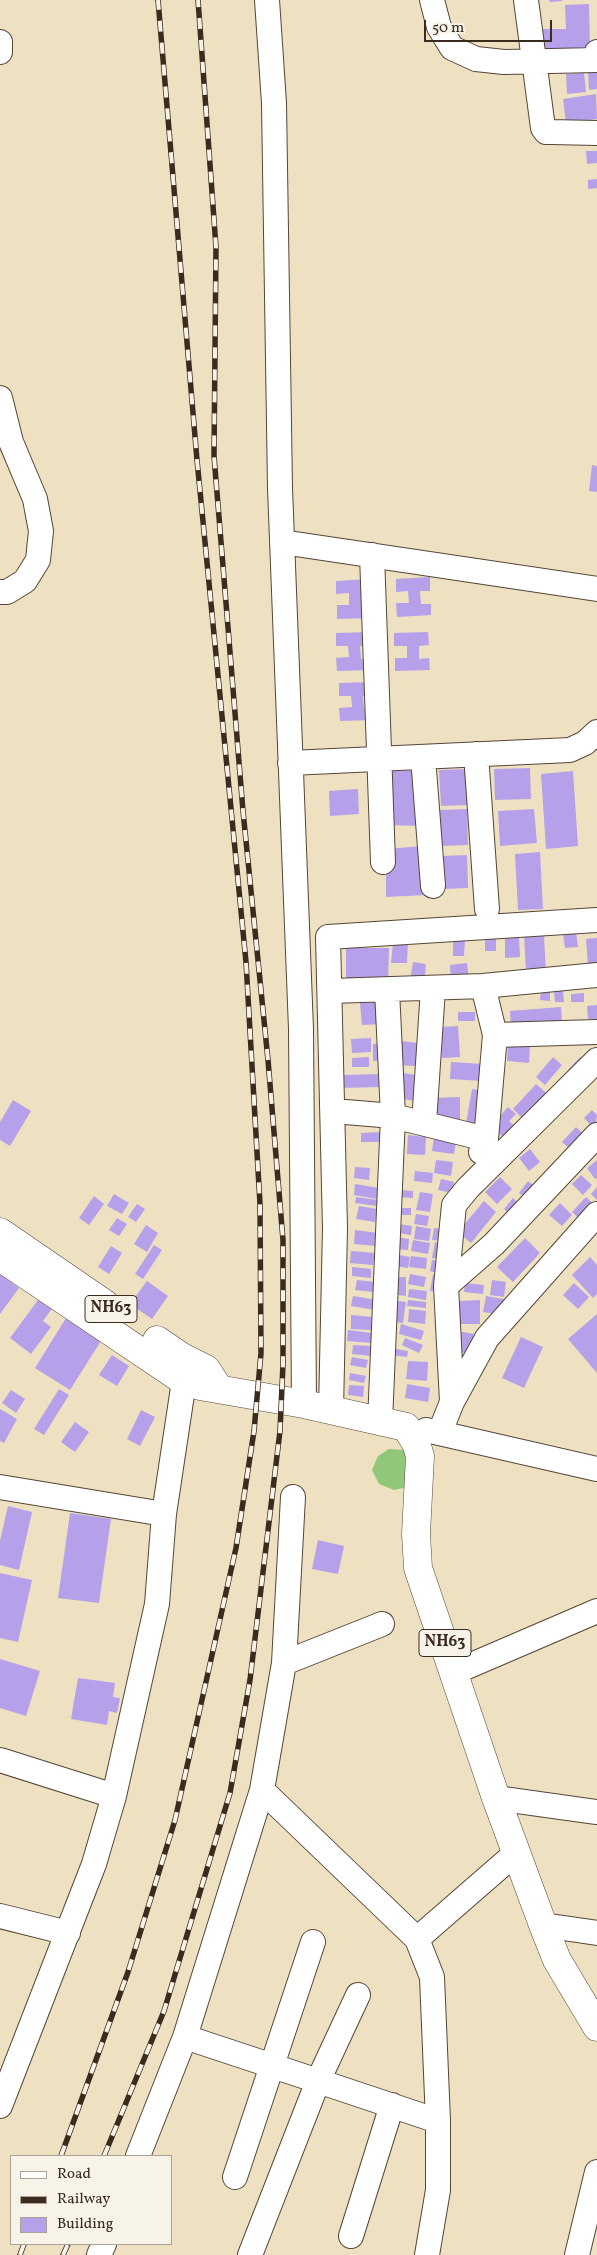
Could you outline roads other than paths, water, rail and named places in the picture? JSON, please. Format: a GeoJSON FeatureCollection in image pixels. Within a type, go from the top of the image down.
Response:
{"type":"FeatureCollection","features":[{"type":"Feature","properties":{"kind":"highway","name":"NH63"},"geometry":{"type":"LineString","coordinates":[[0,1232],[182,1357],[206,1369],[219,1389]]}},
{"type":"Feature","properties":{"kind":"highway","name":"NH63"},"geometry":{"type":"LineString","coordinates":[[0,1257],[184,1381],[200,1386],[304,1404],[393,1425],[416,1443],[420,1456],[416,1534],[418,1568],[455,1672],[496,1798],[543,1926],[557,1960],[597,2027]]}},
{"type":"Feature","properties":{"kind":"street"},"geometry":{"type":"LineString","coordinates":[[268,0],[274,103],[282,542],[301,1029],[304,1404]]}},
{"type":"Feature","properties":{"kind":"street"},"geometry":{"type":"LineString","coordinates":[[432,0],[439,27],[452,48],[476,59],[534,61],[597,60],[597,52]]}},
{"type":"Feature","properties":{"kind":"street"},"geometry":{"type":"LineString","coordinates":[[526,0],[543,128],[546,132],[597,133]]}},
{"type":"Feature","properties":{"kind":"street"},"geometry":{"type":"LineString","coordinates":[[0,42],[0,52]]}},
{"type":"Feature","properties":{"kind":"street"},"geometry":{"type":"LineString","coordinates":[[0,398],[11,442],[35,499],[41,531],[38,560],[26,581],[7,592],[0,592]]}},
{"type":"Feature","properties":{"kind":"street"},"geometry":{"type":"LineString","coordinates":[[282,542],[597,589]]}},
{"type":"Feature","properties":{"kind":"street"},"geometry":{"type":"LineString","coordinates":[[372,555],[383,862]]}},
{"type":"Feature","properties":{"kind":"street"},"geometry":{"type":"LineString","coordinates":[[290,763],[570,750],[585,743],[597,732]]}},
{"type":"Feature","properties":{"kind":"street"},"geometry":{"type":"LineString","coordinates":[[476,754],[487,909]]}},
{"type":"Feature","properties":{"kind":"street"},"geometry":{"type":"LineString","coordinates":[[423,756],[433,886]]}},
{"type":"Feature","properties":{"kind":"street"},"geometry":{"type":"LineString","coordinates":[[331,1410],[335,1228],[334,1111],[328,938],[597,920]]}},
{"type":"Feature","properties":{"kind":"street"},"geometry":{"type":"LineString","coordinates":[[331,991],[483,986],[597,975]]}},
{"type":"Feature","properties":{"kind":"street"},"geometry":{"type":"LineString","coordinates":[[468,1188],[486,1139],[495,1034],[483,986]]}},
{"type":"Feature","properties":{"kind":"street"},"geometry":{"type":"LineString","coordinates":[[424,1123],[433,988]]}},
{"type":"Feature","properties":{"kind":"street"},"geometry":{"type":"LineString","coordinates":[[387,990],[394,1116],[393,1425],[440,1432],[597,1469]]}},
{"type":"Feature","properties":{"kind":"street"},"geometry":{"type":"LineString","coordinates":[[495,1034],[597,1032]]}},
{"type":"Feature","properties":{"kind":"street"},"geometry":{"type":"LineString","coordinates":[[452,1402],[446,1286],[454,1205],[468,1188],[597,1060]]}},
{"type":"Feature","properties":{"kind":"street"},"geometry":{"type":"LineString","coordinates":[[334,1111],[394,1116],[486,1139]]}},
{"type":"Feature","properties":{"kind":"street"},"geometry":{"type":"LineString","coordinates":[[446,1286],[494,1244],[597,1135]]}},
{"type":"Feature","properties":{"kind":"street"},"geometry":{"type":"LineString","coordinates":[[440,1432],[452,1402],[486,1338],[597,1214]]}},
{"type":"Feature","properties":{"kind":"street"},"geometry":{"type":"LineString","coordinates":[[0,2106],[6,2075],[68,1933],[94,1864],[114,1796],[157,1604],[164,1514],[184,1381]]}},
{"type":"Feature","properties":{"kind":"street"},"geometry":{"type":"LineString","coordinates":[[0,1487],[164,1514]]}},
{"type":"Feature","properties":{"kind":"street"},"geometry":{"type":"LineString","coordinates":[[138,2155],[185,2037],[262,1790],[284,1663],[293,1497]]}},
{"type":"Feature","properties":{"kind":"street"},"geometry":{"type":"LineString","coordinates":[[455,1672],[597,1611]]}},
{"type":"Feature","properties":{"kind":"street"},"geometry":{"type":"LineString","coordinates":[[284,1663],[382,1624]]}},
{"type":"Feature","properties":{"kind":"street"},"geometry":{"type":"LineString","coordinates":[[0,1760],[114,1796]]}},
{"type":"Feature","properties":{"kind":"street"},"geometry":{"type":"LineString","coordinates":[[262,1790],[417,1939],[432,1977],[438,2120],[438,2190],[427,2255]]}},
{"type":"Feature","properties":{"kind":"street"},"geometry":{"type":"LineString","coordinates":[[496,1798],[597,1812]]}},
{"type":"Feature","properties":{"kind":"street"},"geometry":{"type":"LineString","coordinates":[[417,1939],[517,1852]]}},
{"type":"Feature","properties":{"kind":"street"},"geometry":{"type":"LineString","coordinates":[[0,1916],[68,1933]]}},
{"type":"Feature","properties":{"kind":"street"},"geometry":{"type":"LineString","coordinates":[[543,1926],[597,1932]]}},
{"type":"Feature","properties":{"kind":"street"},"geometry":{"type":"LineString","coordinates":[[235,2177],[313,1942]]}},
{"type":"Feature","properties":{"kind":"street"},"geometry":{"type":"LineString","coordinates":[[250,2255],[318,2081],[358,1995]]}},
{"type":"Feature","properties":{"kind":"street"},"geometry":{"type":"LineString","coordinates":[[185,2037],[438,2120]]}},
{"type":"Feature","properties":{"kind":"street"},"geometry":{"type":"LineString","coordinates":[[351,2236],[392,2105]]}},
{"type":"Feature","properties":{"kind":"street"},"geometry":{"type":"LineString","coordinates":[[577,2255],[597,2172]]}},
{"type":"Feature","properties":{"kind":"railway"},"geometry":{"type":"LineString","coordinates":[[61,2155],[128,1972],[175,1820],[236,1548],[254,1431],[261,1353],[260,1204],[246,962],[197,460],[158,0]]}},
{"type":"Feature","properties":{"kind":"railway"},"geometry":{"type":"LineString","coordinates":[[104,2155],[164,2011],[230,1793],[250,1680],[280,1431],[283,1364],[283,1240],[268,1060],[243,811],[214,456],[216,247],[198,0]]}},
{"type":"Feature","properties":{"kind":"railway"},"geometry":{"type":"LineString","coordinates":[[20,2255],[24,2245]]}},
{"type":"Feature","properties":{"kind":"railway"},"geometry":{"type":"LineString","coordinates":[[63,2255],[68,2245]]}}]}
